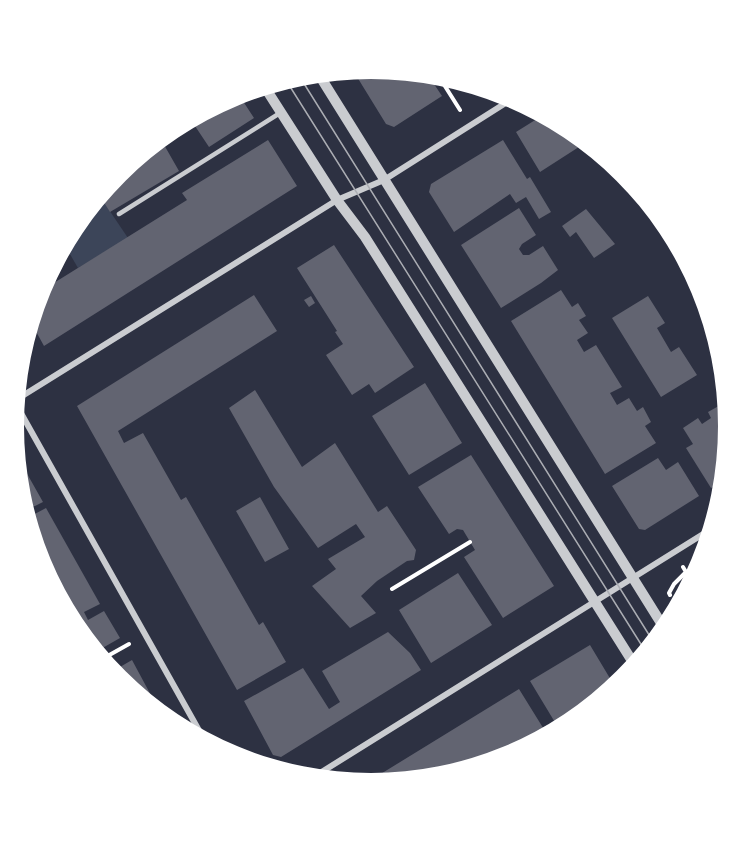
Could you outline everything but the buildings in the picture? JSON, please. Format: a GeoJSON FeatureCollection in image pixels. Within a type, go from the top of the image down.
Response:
{"type":"FeatureCollection","features":[{"type":"Feature","properties":{"kind":"street"},"geometry":{"type":"LineString","coordinates":[[324,82],[659,620]]}},
{"type":"Feature","properties":{"kind":"street"},"geometry":{"type":"LineString","coordinates":[[269,94],[337,200],[365,237],[630,657]]}},
{"type":"Feature","properties":{"kind":"street"},"geometry":{"type":"LineString","coordinates":[[26,394],[337,200],[384,180],[503,105]]}},
{"type":"Feature","properties":{"kind":"street"},"geometry":{"type":"LineString","coordinates":[[24,419],[197,727]]}},
{"type":"Feature","properties":{"kind":"street"},"geometry":{"type":"LineString","coordinates":[[325,770],[701,535]]}},
{"type":"Feature","properties":{"kind":"lane"},"geometry":{"type":"LineString","coordinates":[[119,214],[281,113]]}},
{"type":"Feature","properties":{"kind":"path"},"geometry":{"type":"LineString","coordinates":[[446,88],[470,126]]}},
{"type":"Feature","properties":{"kind":"path"},"geometry":{"type":"LineString","coordinates":[[392,589],[470,542]]}},
{"type":"Feature","properties":{"kind":"path"},"geometry":{"type":"LineString","coordinates":[[671,595],[669,593],[674,584],[685,573]]}},
{"type":"Feature","properties":{"kind":"path"},"geometry":{"type":"LineString","coordinates":[[110,655],[145,635]]}},
{"type":"Feature","properties":{"kind":"shaded area"},"geometry":{"type":"Polygon","coordinates":[[[105,204],[128,238],[78,268],[69,253],[105,204]]]}},
{"type":"Feature","properties":{"kind":"tram line"},"geometry":{"type":"LineString","coordinates":[[305,86],[648,634]]}},
{"type":"Feature","properties":{"kind":"tram line"},"geometry":{"type":"LineString","coordinates":[[291,89],[641,644]]}}]}
